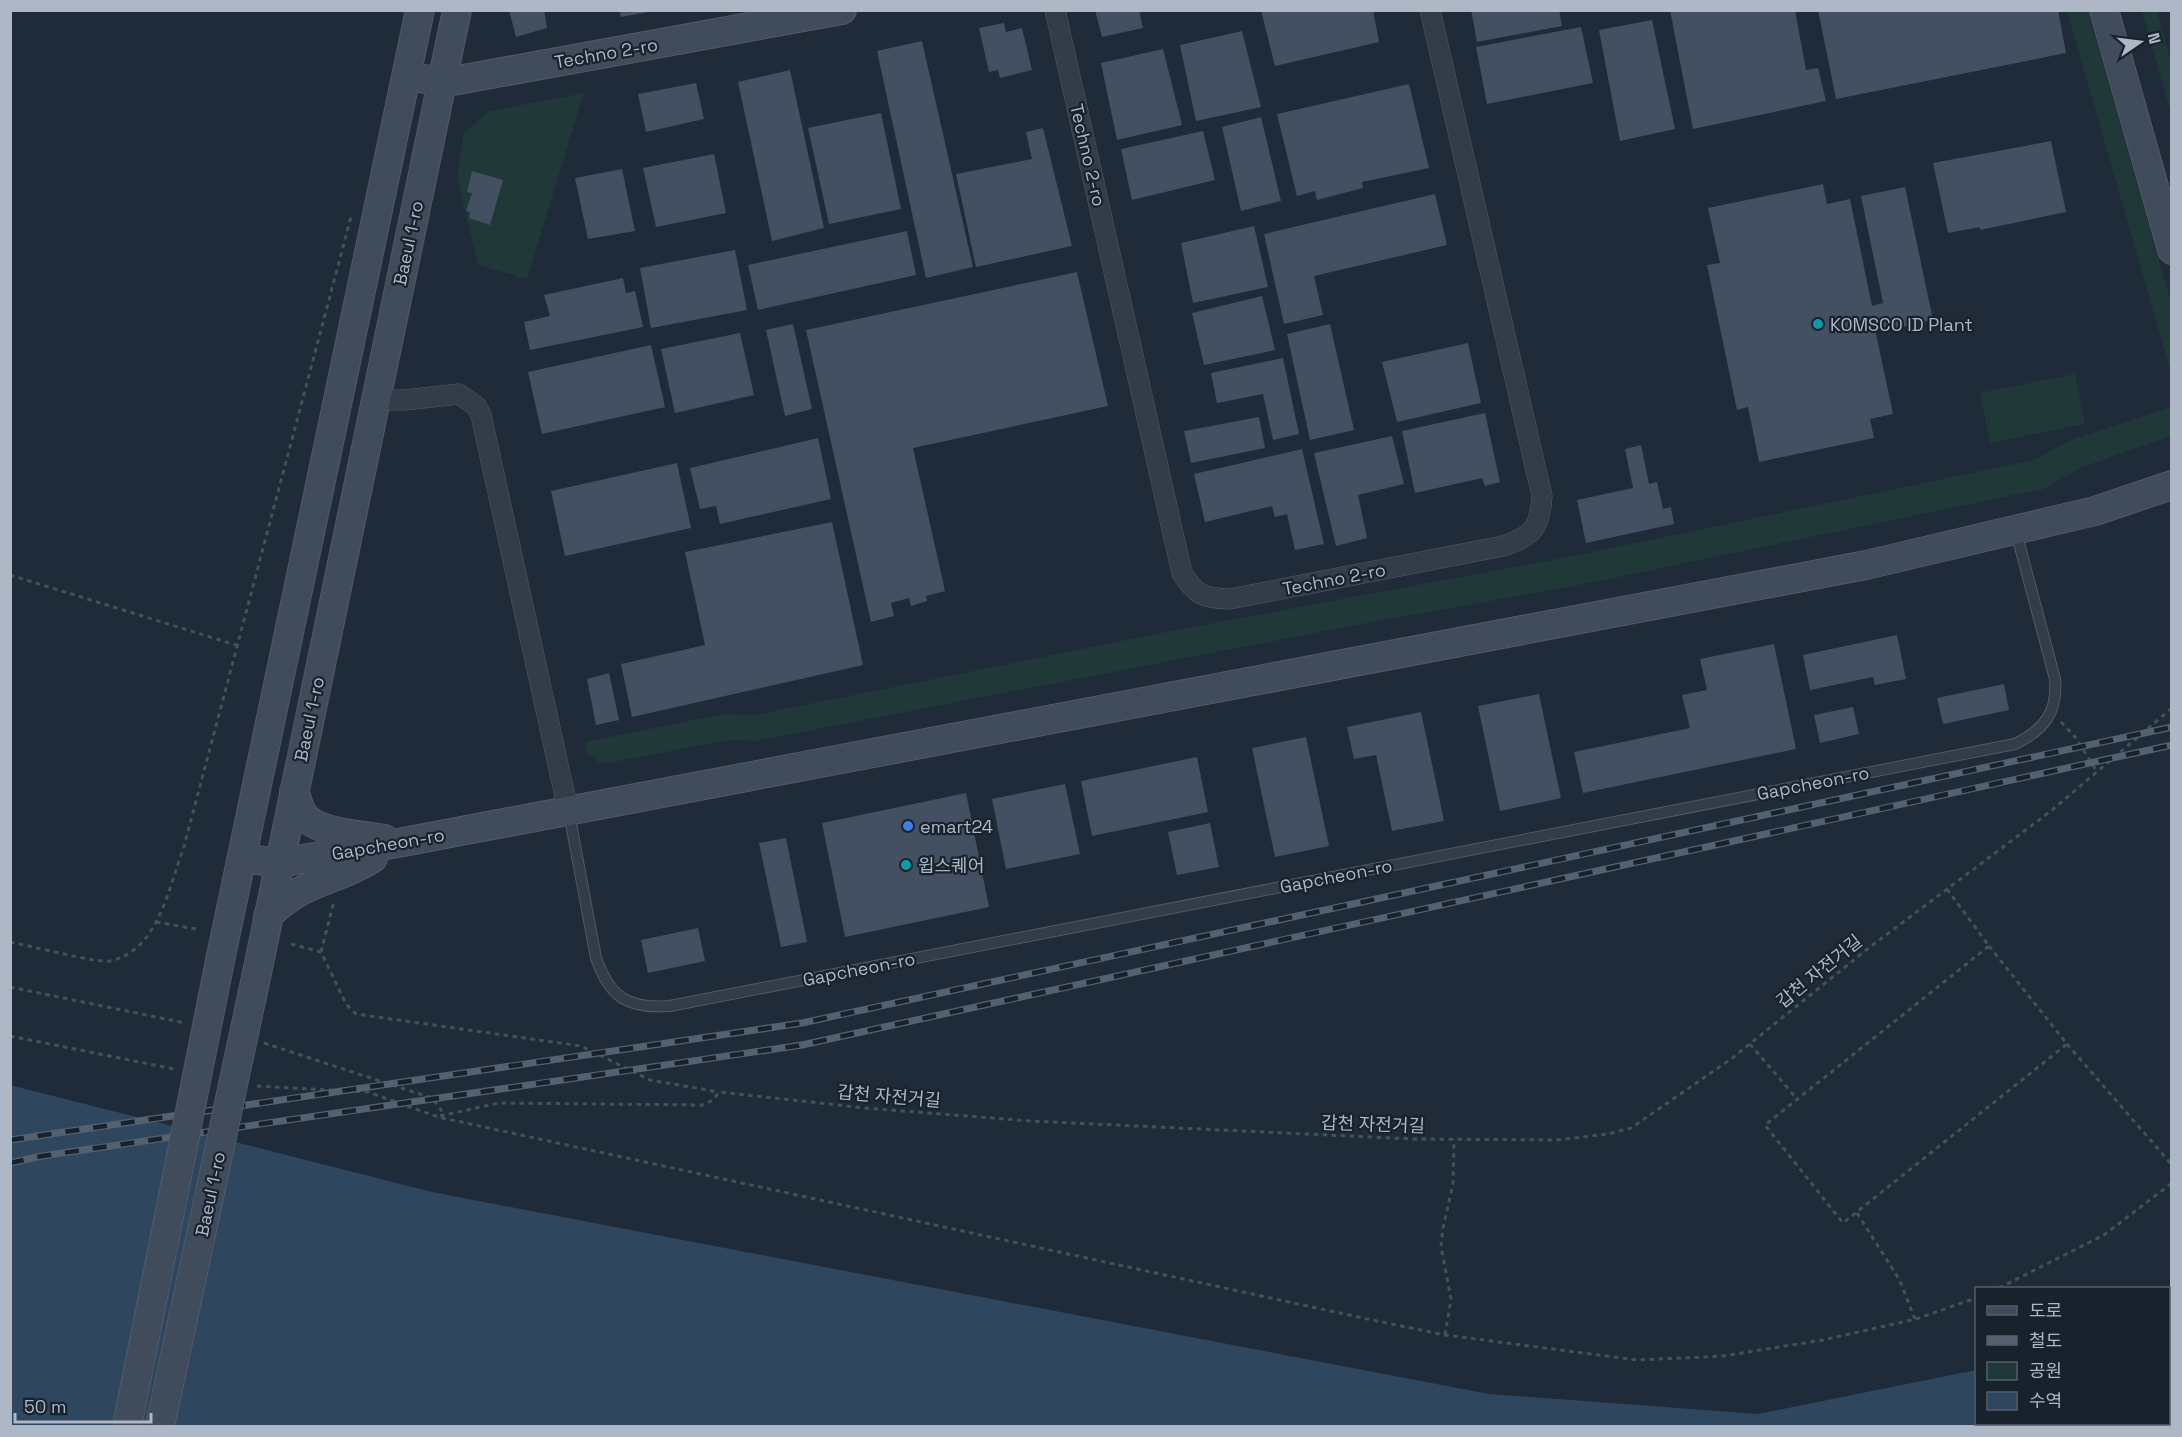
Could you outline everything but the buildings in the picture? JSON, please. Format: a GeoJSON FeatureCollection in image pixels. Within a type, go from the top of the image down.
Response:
{"type":"FeatureCollection","features":[{"type":"Feature","properties":{"kind":"main road","name":"Baeul 1-ro"},"geometry":{"type":"LineString","coordinates":[[127,1426],[221,956],[420,10]]}},
{"type":"Feature","properties":{"kind":"main road","name":"Baeul 1-ro"},"geometry":{"type":"LineString","coordinates":[[160,1426],[258,968],[457,10]]}},
{"type":"Feature","properties":{"kind":"main road","name":"Techno 2-ro"},"geometry":{"type":"LineString","coordinates":[[406,75],[442,82],[842,10]]}},
{"type":"Feature","properties":{"kind":"main road"},"geometry":{"type":"LineString","coordinates":[[2104,10],[2172,250]]}},
{"type":"Feature","properties":{"kind":"main road","name":"Gapcheon-ro"},"geometry":{"type":"LineString","coordinates":[[243,858],[279,863],[398,843],[1866,565],[2016,532],[2095,511],[2172,485]]}},
{"type":"Feature","properties":{"kind":"main road"},"geometry":{"type":"LineString","coordinates":[[294,791],[303,815],[323,829],[359,833],[398,843]]}},
{"type":"Feature","properties":{"kind":"main road"},"geometry":{"type":"LineString","coordinates":[[268,916],[300,889],[366,863],[398,843]]}},
{"type":"Feature","properties":{"kind":"street","name":"Techno 2-ro"},"geometry":{"type":"LineString","coordinates":[[1055,10],[1182,573],[1192,590],[1208,598],[1230,599],[1503,546],[1521,540],[1533,531],[1541,519],[1542,496],[1430,10]]}},
{"type":"Feature","properties":{"kind":"street"},"geometry":{"type":"LineString","coordinates":[[376,400],[405,400],[459,394],[476,406],[481,415],[568,810]]}},
{"type":"Feature","properties":{"kind":"lane"},"geometry":{"type":"LineString","coordinates":[[2016,532],[2055,679],[2056,692],[2052,712]]}},
{"type":"Feature","properties":{"kind":"lane","name":"Gapcheon-ro"},"geometry":{"type":"LineString","coordinates":[[568,810],[596,958],[603,977],[624,1000],[654,1007],[670,1006],[1998,748],[2015,744],[2034,735],[2052,712]]}},
{"type":"Feature","properties":{"kind":"path"},"geometry":{"type":"LineString","coordinates":[[10,942],[109,962],[141,946],[156,922],[183,850],[353,209]]}},
{"type":"Feature","properties":{"kind":"path"},"geometry":{"type":"LineString","coordinates":[[10,575],[237,645]]}},
{"type":"Feature","properties":{"kind":"path","name":"갑천 자전거길"},"geometry":{"type":"LineString","coordinates":[[321,952],[346,1004],[356,1014],[581,1046],[650,1080],[719,1092],[865,1108],[1030,1121],[1454,1139],[1557,1140],[1608,1134],[1631,1128],[1688,1090],[1750,1044],[1947,889],[2051,811],[2172,708]]}},
{"type":"Feature","properties":{"kind":"path"},"geometry":{"type":"LineString","coordinates":[[2052,712],[2076,738],[2097,772]]}},
{"type":"Feature","properties":{"kind":"path"},"geometry":{"type":"LineString","coordinates":[[291,944],[321,952],[339,873]]}},
{"type":"Feature","properties":{"kind":"path"},"geometry":{"type":"LineString","coordinates":[[1947,889],[2067,1044],[2172,1166]]}},
{"type":"Feature","properties":{"kind":"path"},"geometry":{"type":"LineString","coordinates":[[156,922],[196,929]]}},
{"type":"Feature","properties":{"kind":"path"},"geometry":{"type":"LineString","coordinates":[[1989,946],[1765,1125],[1843,1223],[2067,1044]]}},
{"type":"Feature","properties":{"kind":"path"},"geometry":{"type":"LineString","coordinates":[[10,1036],[183,1071]]}},
{"type":"Feature","properties":{"kind":"path"},"geometry":{"type":"LineString","coordinates":[[1750,1044],[1797,1099]]}},
{"type":"Feature","properties":{"kind":"path"},"geometry":{"type":"LineString","coordinates":[[252,1085],[368,1092],[438,1117],[1445,1335],[1637,1360],[1724,1356],[1823,1340],[1916,1319],[1975,1299]]}},
{"type":"Feature","properties":{"kind":"path"},"geometry":{"type":"LineString","coordinates":[[438,1117],[499,1103],[703,1105],[713,1100],[719,1092]]}},
{"type":"Feature","properties":{"kind":"path"},"geometry":{"type":"LineString","coordinates":[[1445,1335],[1451,1299],[1441,1247],[1453,1184],[1454,1139]]}},
{"type":"Feature","properties":{"kind":"path"},"geometry":{"type":"LineString","coordinates":[[2001,1287],[2104,1235],[2172,1183]]}},
{"type":"Feature","properties":{"kind":"path"},"geometry":{"type":"LineString","coordinates":[[1857,1213],[1899,1279],[1916,1319]]}},
{"type":"Feature","properties":{"kind":"green space"},"geometry":{"type":"Polygon","coordinates":[[[2067,11],[2088,11],[2171,303],[2171,373],[2067,11]]]}},
{"type":"Feature","properties":{"kind":"green space"},"geometry":{"type":"Polygon","coordinates":[[[2142,11],[2157,11],[2171,61],[2171,114],[2142,11]]]}},
{"type":"Feature","properties":{"kind":"green space"},"geometry":{"type":"Polygon","coordinates":[[[584,93],[527,279],[478,265],[457,177],[464,133],[489,111],[584,93]]]}},
{"type":"Feature","properties":{"kind":"green space"},"geometry":{"type":"Polygon","coordinates":[[[2075,374],[2085,424],[1990,443],[1980,393],[2075,374]]]}},
{"type":"Feature","properties":{"kind":"green space"},"geometry":{"type":"Polygon","coordinates":[[[2171,407],[2171,436],[2083,467],[2043,489],[1584,584],[1351,626],[756,741],[729,740],[602,764],[587,754],[585,742],[723,714],[755,715],[1171,631],[1573,556],[2034,460],[2073,439],[2171,407]]]}},
{"type":"Feature","properties":{"kind":"water"},"geometry":{"type":"Polygon","coordinates":[[[10,1085],[432,1192],[1489,1394],[1758,1414],[1975,1370],[1975,1425],[2170,1425],[2171,1289],[2171,1426],[11,1426],[10,1085]]]}},
{"type":"Feature","properties":{"kind":"railway"},"geometry":{"type":"LineString","coordinates":[[10,1140],[802,1023],[2172,727]]}},
{"type":"Feature","properties":{"kind":"railway"},"geometry":{"type":"LineString","coordinates":[[10,1163],[42,1156],[802,1045],[2172,745]]}},
{"type":"Feature","properties":{"kind":"place","name":"KOMSCO ID Plant"},"geometry":{"type":"Point","coordinates":[1818,324]}},
{"type":"Feature","properties":{"kind":"place","name":"emart24"},"geometry":{"type":"Point","coordinates":[908,826]}},
{"type":"Feature","properties":{"kind":"place","name":"윕스퀘어"},"geometry":{"type":"Point","coordinates":[906,865]}}]}
